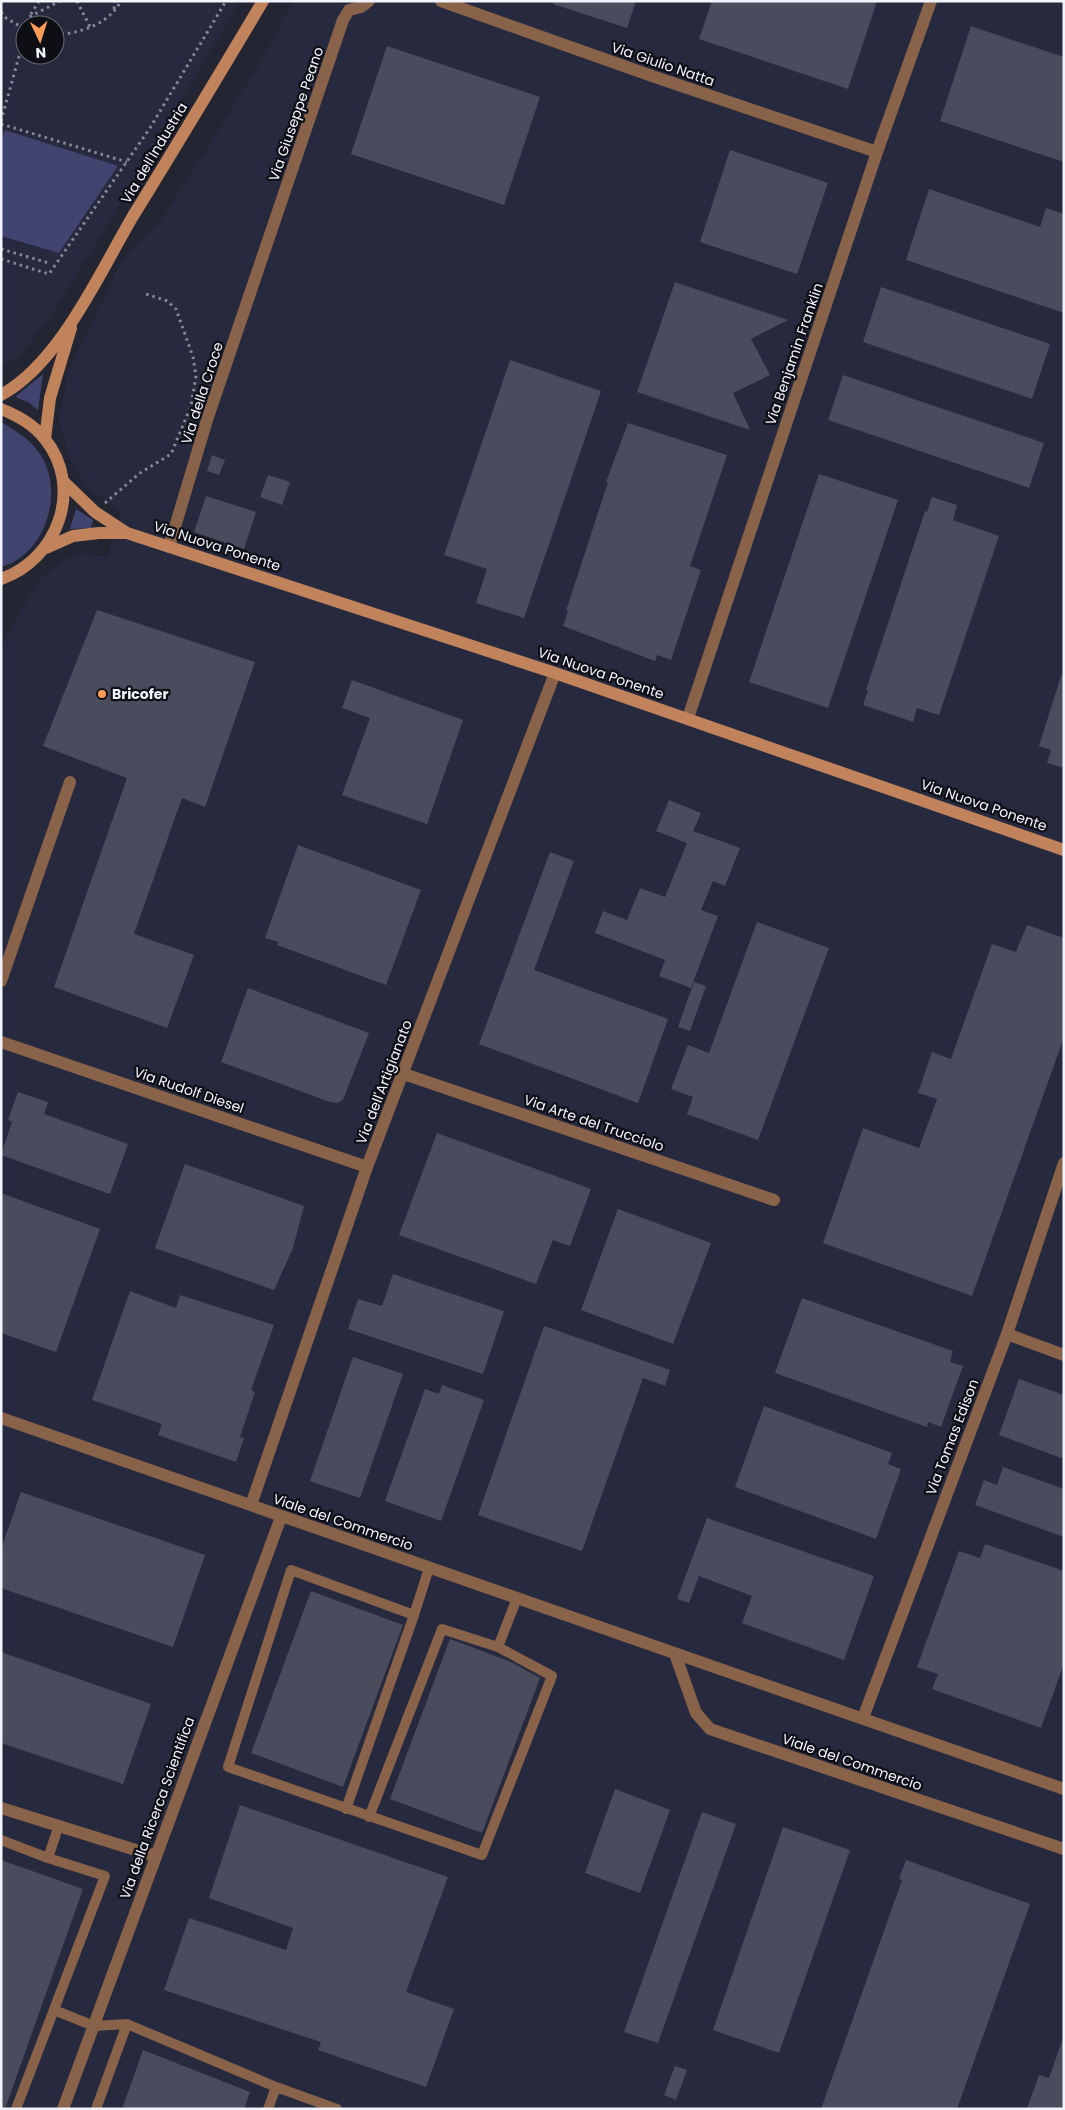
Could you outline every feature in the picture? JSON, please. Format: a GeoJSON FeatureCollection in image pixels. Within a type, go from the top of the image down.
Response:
{"type":"FeatureCollection","features":[{"type":"Feature","properties":{"kind":"street","name":"Via dell'Industria"},"geometry":{"type":"LineString","coordinates":[[1,395],[23,380],[73,322],[114,249],[263,1]]}},
{"type":"Feature","properties":{"kind":"street","name":"Via Giuseppe Peano"},"geometry":{"type":"LineString","coordinates":[[266,249],[343,20],[349,10],[369,1]]}},
{"type":"Feature","properties":{"kind":"street","name":"Via Giulio Natta"},"geometry":{"type":"LineString","coordinates":[[441,1],[652,76],[877,152]]}},
{"type":"Feature","properties":{"kind":"street","name":"Via Benjamin Franklin"},"geometry":{"type":"LineString","coordinates":[[688,718],[877,152],[931,1]]}},
{"type":"Feature","properties":{"kind":"street","name":"Via della Croce"},"geometry":{"type":"LineString","coordinates":[[170,547],[207,420],[266,249]]}},
{"type":"Feature","properties":{"kind":"street","name":"Via dell'Industria"},"geometry":{"type":"LineString","coordinates":[[45,439],[50,398],[73,322]]}},
{"type":"Feature","properties":{"kind":"street"},"geometry":{"type":"LineString","coordinates":[[1,409],[17,416],[32,426],[45,439],[56,459],[63,481],[64,499],[55,533],[46,548],[31,563],[13,575],[1,579]]}},
{"type":"Feature","properties":{"kind":"street","name":"Via Nuova Ponente"},"geometry":{"type":"LineString","coordinates":[[63,481],[95,512],[127,533],[555,673],[1064,850]]}},
{"type":"Feature","properties":{"kind":"street","name":"Via Nuova Ponente"},"geometry":{"type":"LineString","coordinates":[[46,548],[73,536],[99,533],[127,533]]}},
{"type":"Feature","properties":{"kind":"street","name":"Via dell'Artigianato"},"geometry":{"type":"LineString","coordinates":[[251,1506],[367,1167],[404,1074],[555,673]]}},
{"type":"Feature","properties":{"kind":"street"},"geometry":{"type":"LineString","coordinates":[[1,981],[70,782]]}},
{"type":"Feature","properties":{"kind":"street","name":"Via Rudolf Diesel"},"geometry":{"type":"LineString","coordinates":[[1,1042],[367,1167]]}},
{"type":"Feature","properties":{"kind":"street","name":"Via Arte del Trucciolo"},"geometry":{"type":"LineString","coordinates":[[404,1074],[774,1200]]}},
{"type":"Feature","properties":{"kind":"street","name":"Via Tomas Edison"},"geometry":{"type":"LineString","coordinates":[[863,1718],[1006,1334],[1064,1163]]}},
{"type":"Feature","properties":{"kind":"street"},"geometry":{"type":"LineString","coordinates":[[1006,1334],[1064,1355]]}},
{"type":"Feature","properties":{"kind":"street","name":"Viale del Commercio"},"geometry":{"type":"LineString","coordinates":[[1,1418],[1064,1789]]}},
{"type":"Feature","properties":{"kind":"street","name":"Via della Ricerca Scientifica"},"geometry":{"type":"LineString","coordinates":[[63,2109],[281,1517]]}},
{"type":"Feature","properties":{"kind":"street","name":"Viale del Commercio"},"geometry":{"type":"LineString","coordinates":[[675,1654],[696,1712],[710,1729],[1064,1849]]}},
{"type":"Feature","properties":{"kind":"street"},"geometry":{"type":"LineString","coordinates":[[1,1808],[155,1856]]}},
{"type":"Feature","properties":{"kind":"lane"},"geometry":{"type":"LineString","coordinates":[[346,1809],[429,1568]]}},
{"type":"Feature","properties":{"kind":"lane"},"geometry":{"type":"LineString","coordinates":[[369,1817],[442,1629],[498,1647],[552,1676],[482,1855],[369,1817],[228,1767],[291,1570],[414,1615]]}},
{"type":"Feature","properties":{"kind":"lane"},"geometry":{"type":"LineString","coordinates":[[498,1647],[517,1598]]}},
{"type":"Feature","properties":{"kind":"lane"},"geometry":{"type":"LineString","coordinates":[[48,1858],[59,1825]]}},
{"type":"Feature","properties":{"kind":"lane"},"geometry":{"type":"LineString","coordinates":[[1,1840],[48,1858],[105,1876],[16,2109]]}},
{"type":"Feature","properties":{"kind":"lane"},"geometry":{"type":"LineString","coordinates":[[54,2010],[94,2026],[127,2024],[276,2087],[337,2109]]}},
{"type":"Feature","properties":{"kind":"lane"},"geometry":{"type":"LineString","coordinates":[[96,2109],[127,2024]]}},
{"type":"Feature","properties":{"kind":"lane"},"geometry":{"type":"LineString","coordinates":[[268,2109],[276,2087]]}},
{"type":"Feature","properties":{"kind":"path"},"geometry":{"type":"LineString","coordinates":[[39,1],[29,17],[60,1]]}},
{"type":"Feature","properties":{"kind":"path"},"geometry":{"type":"LineString","coordinates":[[76,1],[90,27]]}},
{"type":"Feature","properties":{"kind":"path"},"geometry":{"type":"LineString","coordinates":[[114,10],[115,1]]}},
{"type":"Feature","properties":{"kind":"path"},"geometry":{"type":"LineString","coordinates":[[65,35],[76,34],[98,24],[114,10],[120,1]]}},
{"type":"Feature","properties":{"kind":"path"},"geometry":{"type":"LineString","coordinates":[[1,259],[49,274],[150,128],[226,1]]}},
{"type":"Feature","properties":{"kind":"path"},"geometry":{"type":"LineString","coordinates":[[1,12],[6,18],[15,23]]}},
{"type":"Feature","properties":{"kind":"path"},"geometry":{"type":"LineString","coordinates":[[17,65],[1,122],[127,162]]}},
{"type":"Feature","properties":{"kind":"path"},"geometry":{"type":"LineString","coordinates":[[1,249],[49,264]]}},
{"type":"Feature","properties":{"kind":"path"},"geometry":{"type":"LineString","coordinates":[[95,512],[126,484],[171,454],[191,406],[196,376],[193,357],[176,309],[167,301],[143,293]]}},
{"type":"Feature","properties":{"kind":"shaded area"},"geometry":{"type":"Polygon","coordinates":[[[1,1],[240,1],[103,233],[47,321],[21,354],[1,368],[1,1]]]}},
{"type":"Feature","properties":{"kind":"shaded area"},"geometry":{"type":"Polygon","coordinates":[[[293,1],[1064,1],[1064,2109],[1,2109],[1,647],[38,581],[62,561],[77,553],[108,556],[122,512],[89,490],[70,459],[59,421],[67,376],[122,259],[162,219],[257,69],[293,1]]]}},
{"type":"Feature","properties":{"kind":"shaded area"},"geometry":{"type":"Polygon","coordinates":[[[5,130],[118,166],[59,253],[1,236],[1,140],[5,130]]]}},
{"type":"Feature","properties":{"kind":"shaded area"},"geometry":{"type":"Polygon","coordinates":[[[43,374],[38,410],[28,402],[15,397],[43,374]]]}},
{"type":"Feature","properties":{"kind":"shaded area"},"geometry":{"type":"Polygon","coordinates":[[[1,422],[32,444],[40,454],[47,469],[51,486],[51,503],[47,520],[40,536],[30,549],[17,560],[1,567],[1,422]]]}},
{"type":"Feature","properties":{"kind":"shaded area"},"geometry":{"type":"Polygon","coordinates":[[[76,509],[93,520],[91,528],[70,529],[76,509]]]}},
{"type":"Feature","properties":{"kind":"building"},"geometry":{"type":"Polygon","coordinates":[[[553,1],[636,1],[627,28],[553,4],[553,1]]]}},
{"type":"Feature","properties":{"kind":"building"},"geometry":{"type":"Polygon","coordinates":[[[712,1],[877,1],[848,89],[699,39],[712,1]]]}},
{"type":"Feature","properties":{"kind":"building"},"geometry":{"type":"Polygon","coordinates":[[[971,26],[1064,57],[1064,162],[940,121],[971,26]]]}},
{"type":"Feature","properties":{"kind":"building"},"geometry":{"type":"Polygon","coordinates":[[[387,46],[540,97],[504,205],[351,154],[387,46]]]}},
{"type":"Feature","properties":{"kind":"building"},"geometry":{"type":"Polygon","coordinates":[[[730,150],[828,183],[797,274],[700,242],[730,150]]]}},
{"type":"Feature","properties":{"kind":"building"},"geometry":{"type":"Polygon","coordinates":[[[929,189],[1040,227],[1046,208],[1064,214],[1064,313],[906,260],[929,189]]]}},
{"type":"Feature","properties":{"kind":"building"},"geometry":{"type":"Polygon","coordinates":[[[675,282],[788,320],[751,339],[770,375],[733,393],[750,430],[637,392],[675,282]]]}},
{"type":"Feature","properties":{"kind":"building"},"geometry":{"type":"Polygon","coordinates":[[[881,287],[1050,344],[1032,399],[863,342],[881,287]]]}},
{"type":"Feature","properties":{"kind":"building"},"geometry":{"type":"Polygon","coordinates":[[[510,360],[601,391],[524,618],[476,603],[487,569],[444,555],[510,360]]]}},
{"type":"Feature","properties":{"kind":"building"},"geometry":{"type":"Polygon","coordinates":[[[843,375],[1044,443],[1029,488],[828,420],[843,375]]]}},
{"type":"Feature","properties":{"kind":"building"},"geometry":{"type":"Polygon","coordinates":[[[628,423],[727,455],[690,566],[701,570],[671,660],[657,655],[655,661],[563,626],[568,611],[566,611],[608,482],[606,482],[628,423]]]}},
{"type":"Feature","properties":{"kind":"building"},"geometry":{"type":"Polygon","coordinates":[[[212,455],[225,460],[219,475],[207,471],[212,455]]]}},
{"type":"Feature","properties":{"kind":"building"},"geometry":{"type":"Polygon","coordinates":[[[819,474],[898,500],[828,708],[749,682],[819,474]]]}},
{"type":"Feature","properties":{"kind":"building"},"geometry":{"type":"Polygon","coordinates":[[[268,475],[290,482],[282,505],[260,497],[268,475]]]}},
{"type":"Feature","properties":{"kind":"building"},"geometry":{"type":"Polygon","coordinates":[[[206,496],[256,512],[244,549],[194,532],[206,496]]]}},
{"type":"Feature","properties":{"kind":"building"},"geometry":{"type":"Polygon","coordinates":[[[932,497],[957,505],[953,520],[999,536],[939,715],[917,708],[913,722],[863,705],[868,690],[866,690],[925,511],[927,512],[932,497]]]}},
{"type":"Feature","properties":{"kind":"building"},"geometry":{"type":"Polygon","coordinates":[[[97,610],[255,662],[205,807],[182,798],[134,934],[194,955],[167,1028],[54,987],[127,778],[43,746],[97,610]]]}},
{"type":"Feature","properties":{"kind":"building"},"geometry":{"type":"Polygon","coordinates":[[[1061,676],[1064,676],[1064,768],[1047,763],[1051,750],[1039,746],[1061,676]]]}},
{"type":"Feature","properties":{"kind":"building"},"geometry":{"type":"Polygon","coordinates":[[[352,680],[463,720],[427,824],[342,795],[370,718],[342,708],[352,680]]]}},
{"type":"Feature","properties":{"kind":"building"},"geometry":{"type":"Polygon","coordinates":[[[669,800],[701,813],[693,831],[740,848],[725,886],[713,881],[701,910],[718,916],[691,988],[659,976],[665,960],[595,933],[603,911],[627,920],[640,888],[665,897],[687,843],[656,831],[669,800]]]}},
{"type":"Feature","properties":{"kind":"building"},"geometry":{"type":"Polygon","coordinates":[[[298,845],[421,890],[386,985],[277,945],[278,942],[265,938],[298,845]]]}},
{"type":"Feature","properties":{"kind":"building"},"geometry":{"type":"Polygon","coordinates":[[[550,852],[574,861],[534,970],[668,1019],[638,1103],[479,1044],[550,852]]]}},
{"type":"Feature","properties":{"kind":"building"},"geometry":{"type":"Polygon","coordinates":[[[757,922],[829,948],[758,1140],[687,1114],[693,1097],[671,1089],[688,1045],[709,1053],[757,922]]]}},
{"type":"Feature","properties":{"kind":"building"},"geometry":{"type":"Polygon","coordinates":[[[1027,925],[1064,938],[1064,1037],[972,1296],[823,1243],[863,1128],[919,1148],[937,1099],[918,1093],[932,1052],[951,1059],[992,944],[1016,952],[1027,925]]]}},
{"type":"Feature","properties":{"kind":"building"},"geometry":{"type":"Polygon","coordinates":[[[694,982],[706,986],[690,1031],[678,1027],[694,982]]]}},
{"type":"Feature","properties":{"kind":"building"},"geometry":{"type":"Polygon","coordinates":[[[248,988],[369,1033],[343,1100],[337,1103],[330,1102],[221,1062],[248,988]]]}},
{"type":"Feature","properties":{"kind":"building"},"geometry":{"type":"Polygon","coordinates":[[[18,1092],[48,1102],[44,1114],[128,1144],[110,1194],[1,1155],[12,1122],[8,1120],[18,1092]]]}},
{"type":"Feature","properties":{"kind":"building"},"geometry":{"type":"Polygon","coordinates":[[[437,1133],[591,1189],[570,1246],[553,1240],[536,1284],[399,1235],[437,1133]]]}},
{"type":"Feature","properties":{"kind":"building"},"geometry":{"type":"Polygon","coordinates":[[[185,1164],[304,1206],[293,1248],[274,1290],[155,1248],[185,1164]]]}},
{"type":"Feature","properties":{"kind":"building"},"geometry":{"type":"Polygon","coordinates":[[[1,1193],[100,1229],[56,1352],[1,1333],[1,1193]]]}},
{"type":"Feature","properties":{"kind":"building"},"geometry":{"type":"Polygon","coordinates":[[[618,1209],[711,1243],[673,1344],[581,1310],[618,1209]]]}},
{"type":"Feature","properties":{"kind":"building"},"geometry":{"type":"Polygon","coordinates":[[[393,1274],[504,1311],[483,1374],[348,1329],[358,1299],[382,1306],[393,1274]]]}},
{"type":"Feature","properties":{"kind":"building"},"geometry":{"type":"Polygon","coordinates":[[[130,1291],[176,1308],[180,1295],[274,1325],[251,1390],[255,1392],[240,1437],[244,1438],[236,1462],[158,1435],[162,1424],[92,1400],[130,1291]]]}},
{"type":"Feature","properties":{"kind":"building"},"geometry":{"type":"Polygon","coordinates":[[[802,1298],[953,1351],[950,1362],[963,1366],[941,1427],[928,1422],[927,1427],[775,1373],[802,1298]]]}},
{"type":"Feature","properties":{"kind":"building"},"geometry":{"type":"Polygon","coordinates":[[[544,1326],[670,1370],[665,1386],[643,1378],[582,1551],[478,1515],[544,1326]]]}},
{"type":"Feature","properties":{"kind":"building"},"geometry":{"type":"Polygon","coordinates":[[[353,1357],[403,1374],[360,1498],[310,1481],[353,1357]]]}},
{"type":"Feature","properties":{"kind":"building"},"geometry":{"type":"Polygon","coordinates":[[[1019,1379],[1064,1395],[1064,1459],[999,1435],[1019,1379]]]}},
{"type":"Feature","properties":{"kind":"building"},"geometry":{"type":"Polygon","coordinates":[[[442,1385],[484,1400],[441,1521],[385,1501],[425,1389],[439,1394],[442,1385]]]}},
{"type":"Feature","properties":{"kind":"building"},"geometry":{"type":"Polygon","coordinates":[[[764,1406],[892,1453],[888,1464],[901,1469],[876,1539],[735,1487],[764,1406]]]}},
{"type":"Feature","properties":{"kind":"building"},"geometry":{"type":"Polygon","coordinates":[[[1003,1467],[1064,1489],[1064,1537],[975,1505],[984,1480],[997,1485],[1003,1467]]]}},
{"type":"Feature","properties":{"kind":"building"},"geometry":{"type":"Polygon","coordinates":[[[21,1492],[205,1555],[173,1647],[1,1588],[1,1549],[21,1492]]]}},
{"type":"Feature","properties":{"kind":"building"},"geometry":{"type":"Polygon","coordinates":[[[707,1518],[874,1576],[844,1660],[742,1623],[752,1596],[699,1576],[689,1603],[677,1599],[707,1518]]]}},
{"type":"Feature","properties":{"kind":"building"},"geometry":{"type":"Polygon","coordinates":[[[985,1544],[1064,1571],[1064,1663],[1041,1728],[932,1689],[938,1674],[917,1667],[959,1551],[980,1558],[985,1544]]]}},
{"type":"Feature","properties":{"kind":"building"},"geometry":{"type":"Polygon","coordinates":[[[311,1591],[403,1625],[343,1787],[251,1753],[311,1591]]]}},
{"type":"Feature","properties":{"kind":"building"},"geometry":{"type":"Polygon","coordinates":[[[450,1639],[511,1662],[540,1678],[482,1833],[390,1799],[450,1639]]]}},
{"type":"Feature","properties":{"kind":"building"},"geometry":{"type":"Polygon","coordinates":[[[1,1652],[151,1704],[123,1784],[1,1743],[1,1652]]]}},
{"type":"Feature","properties":{"kind":"building"},"geometry":{"type":"Polygon","coordinates":[[[615,1789],[670,1810],[640,1893],[585,1873],[615,1789]]]}},
{"type":"Feature","properties":{"kind":"building"},"geometry":{"type":"Polygon","coordinates":[[[240,1805],[448,1877],[406,1992],[454,2009],[426,2087],[318,2050],[321,2042],[164,1990],[189,1918],[286,1950],[293,1928],[209,1898],[240,1805]]]}},
{"type":"Feature","properties":{"kind":"building"},"geometry":{"type":"Polygon","coordinates":[[[702,1812],[736,1824],[658,2043],[624,2032],[702,1812]]]}},
{"type":"Feature","properties":{"kind":"building"},"geometry":{"type":"Polygon","coordinates":[[[783,1827],[850,1850],[779,2053],[713,2030],[783,1827]]]}},
{"type":"Feature","properties":{"kind":"building"},"geometry":{"type":"Polygon","coordinates":[[[1,1860],[83,1889],[5,2109],[1,2109],[1,1860]]]}},
{"type":"Feature","properties":{"kind":"building"},"geometry":{"type":"Polygon","coordinates":[[[906,1860],[1030,1904],[957,2109],[821,2109],[902,1880],[899,1879],[906,1860]]]}},
{"type":"Feature","properties":{"kind":"building"},"geometry":{"type":"Polygon","coordinates":[[[1062,2041],[1064,2042],[1064,2109],[1027,2109],[1039,2075],[1049,2078],[1062,2041]]]}},
{"type":"Feature","properties":{"kind":"building"},"geometry":{"type":"Polygon","coordinates":[[[143,2050],[250,2092],[244,2109],[122,2109],[143,2050]]]}},
{"type":"Feature","properties":{"kind":"building"},"geometry":{"type":"Polygon","coordinates":[[[675,2066],[687,2070],[676,2100],[664,2095],[675,2066]]]}},
{"type":"Feature","properties":{"kind":"place","name":"Bricofer"},"geometry":{"type":"Point","coordinates":[102,694]}}]}
